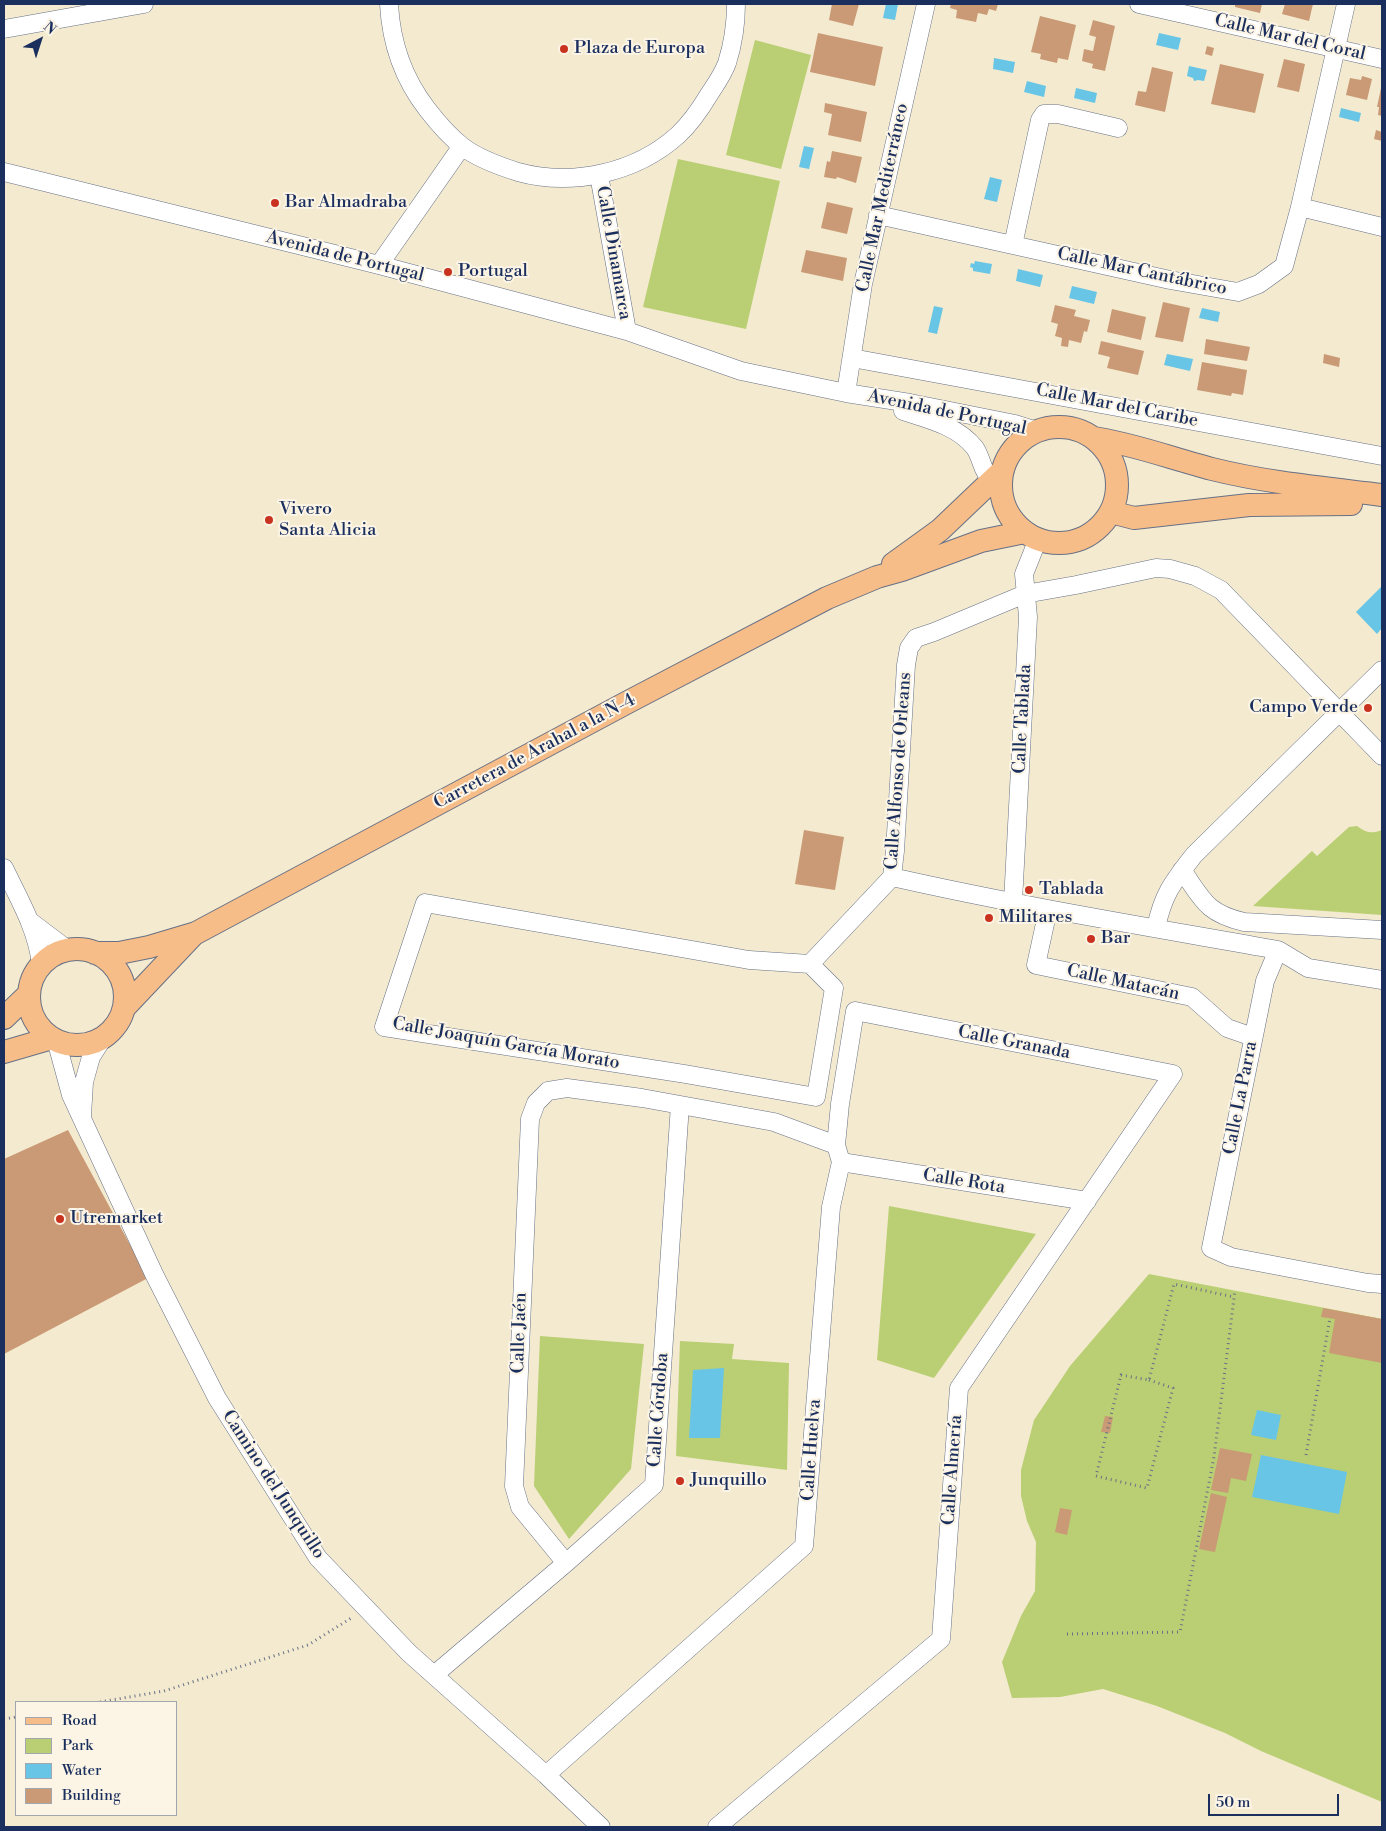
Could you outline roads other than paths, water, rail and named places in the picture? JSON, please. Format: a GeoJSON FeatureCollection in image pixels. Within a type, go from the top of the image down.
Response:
{"type":"FeatureCollection","features":[{"type":"Feature","properties":{"kind":"main road"},"geometry":{"type":"LineString","coordinates":[[1051,427],[1066,427],[1081,431],[1094,438],[1106,450],[1114,464],[1117,480],[1116,497],[1111,512],[1098,528],[1080,539],[1059,543],[1032,535],[1015,522],[1008,511],[999,480],[1014,448],[1024,438],[1037,431],[1051,427]]}},
{"type":"Feature","properties":{"kind":"main road"},"geometry":{"type":"LineString","coordinates":[[1094,438],[1118,442],[1212,469],[1263,480],[1382,496]]}},
{"type":"Feature","properties":{"kind":"main road","name":"Carretera de Arahal a la N-4"},"geometry":{"type":"LineString","coordinates":[[876,577],[940,530],[999,480]]}},
{"type":"Feature","properties":{"kind":"main road"},"geometry":{"type":"LineString","coordinates":[[1111,512],[1134,518],[1249,505],[1368,504],[1382,506]]}},
{"type":"Feature","properties":{"kind":"main road","name":"Carretera de Arahal a la N-4"},"geometry":{"type":"LineString","coordinates":[[95,953],[120,953],[196,932],[827,598],[876,577],[902,570],[981,541],[1032,535]]}},
{"type":"Feature","properties":{"kind":"main road","name":"Carretera de Arahal a la N-4"},"geometry":{"type":"LineString","coordinates":[[124,1008],[196,932]]}},
{"type":"Feature","properties":{"kind":"main road"},"geometry":{"type":"LineString","coordinates":[[82,949],[95,953],[107,959],[116,969],[122,981],[125,994],[124,1008],[116,1027],[103,1038],[88,1044],[71,1045],[54,1039],[42,1030],[34,1019],[30,1007],[29,994],[32,978],[41,964],[54,955],[68,950],[82,949]]}},
{"type":"Feature","properties":{"kind":"main road"},"geometry":{"type":"LineString","coordinates":[[4,1018],[29,994]]}},
{"type":"Feature","properties":{"kind":"main road"},"geometry":{"type":"LineString","coordinates":[[4,1052],[54,1039]]}},
{"type":"Feature","properties":{"kind":"street"},"geometry":{"type":"LineString","coordinates":[[4,30],[144,4]]}},
{"type":"Feature","properties":{"kind":"street"},"geometry":{"type":"LineString","coordinates":[[389,4],[392,33],[403,71],[416,95],[437,121],[462,146],[478,156],[530,175],[552,178],[599,175],[625,166],[658,149],[679,134],[692,119],[720,78],[727,64],[733,37],[736,4]]}},
{"type":"Feature","properties":{"kind":"street","name":"Calle Mar Mediterráneo"},"geometry":{"type":"LineString","coordinates":[[852,394],[852,358],[863,284],[926,4]]}},
{"type":"Feature","properties":{"kind":"street","name":"Calle Mar del Coral"},"geometry":{"type":"LineString","coordinates":[[1139,4],[1382,59]]}},
{"type":"Feature","properties":{"kind":"street","name":"Calle Mar Cantábrico"},"geometry":{"type":"LineString","coordinates":[[878,215],[1170,280],[1238,292],[1259,284],[1284,266],[1300,207],[1346,4]]}},
{"type":"Feature","properties":{"kind":"street"},"geometry":{"type":"LineString","coordinates":[[1013,245],[1040,120],[1044,114],[1058,114],[1118,128]]}},
{"type":"Feature","properties":{"kind":"street"},"geometry":{"type":"LineString","coordinates":[[380,266],[462,146]]}},
{"type":"Feature","properties":{"kind":"street","name":"Avenida de Portugal"},"geometry":{"type":"LineString","coordinates":[[4,172],[380,266],[627,331],[741,371],[852,394],[910,403],[1015,424],[1037,431]]}},
{"type":"Feature","properties":{"kind":"street","name":"Calle Dinamarca"},"geometry":{"type":"LineString","coordinates":[[599,175],[627,331]]}},
{"type":"Feature","properties":{"kind":"street"},"geometry":{"type":"LineString","coordinates":[[1300,207],[1382,227]]}},
{"type":"Feature","properties":{"kind":"street","name":"Calle Mar del Caribe"},"geometry":{"type":"LineString","coordinates":[[852,358],[1382,456]]}},
{"type":"Feature","properties":{"kind":"street","name":"Avenida de Portugal"},"geometry":{"type":"LineString","coordinates":[[852,394],[945,425],[967,438],[976,449],[985,471],[999,480]]}},
{"type":"Feature","properties":{"kind":"street","name":"Calle Tablada"},"geometry":{"type":"LineString","coordinates":[[1014,902],[1028,618],[1024,574],[1032,535]]}},
{"type":"Feature","properties":{"kind":"street"},"geometry":{"type":"LineString","coordinates":[[1025,594],[1156,568],[1170,569],[1195,576],[1220,590],[1382,756]]}},
{"type":"Feature","properties":{"kind":"street","name":"Calle Alfonso de Orleans"},"geometry":{"type":"LineString","coordinates":[[810,964],[892,877],[906,665],[909,648],[916,638],[1025,594]]}},
{"type":"Feature","properties":{"kind":"street"},"geometry":{"type":"LineString","coordinates":[[1156,928],[1164,897],[1194,855],[1382,670]]}},
{"type":"Feature","properties":{"kind":"street"},"geometry":{"type":"LineString","coordinates":[[4,868],[31,922],[40,950],[41,964]]}},
{"type":"Feature","properties":{"kind":"street"},"geometry":{"type":"LineString","coordinates":[[1182,870],[1209,908],[1226,917],[1244,922],[1382,930]]}},
{"type":"Feature","properties":{"kind":"street"},"geometry":{"type":"LineString","coordinates":[[892,877],[1048,910],[1278,950],[1308,968],[1382,980]]}},
{"type":"Feature","properties":{"kind":"street","name":"Calle Joaquín García Morato"},"geometry":{"type":"LineString","coordinates":[[425,904],[749,960],[810,964],[834,988],[816,1097],[384,1026],[425,904]]}},
{"type":"Feature","properties":{"kind":"street","name":"Calle Matacán"},"geometry":{"type":"LineString","coordinates":[[1048,910],[1036,965],[1192,997],[1227,1028],[1253,1037]]}},
{"type":"Feature","properties":{"kind":"street"},"geometry":{"type":"LineString","coordinates":[[31,922],[68,950]]}},
{"type":"Feature","properties":{"kind":"street","name":"Calle La Parra"},"geometry":{"type":"LineString","coordinates":[[1278,950],[1264,981],[1211,1248],[1231,1257],[1382,1284]]}},
{"type":"Feature","properties":{"kind":"street","name":"Calle Granada"},"geometry":{"type":"LineString","coordinates":[[855,1011],[1173,1074]]}},
{"type":"Feature","properties":{"kind":"street","name":"Calle Huelva"},"geometry":{"type":"LineString","coordinates":[[546,1775],[804,1546],[831,1207],[841,1162],[836,1145],[840,1104],[855,1011]]}},
{"type":"Feature","properties":{"kind":"street","name":"Camino del Junquillo"},"geometry":{"type":"LineString","coordinates":[[82,1116],[84,1082],[90,1057],[103,1038]]}},
{"type":"Feature","properties":{"kind":"street","name":"Camino del Junquillo"},"geometry":{"type":"LineString","coordinates":[[54,1039],[70,1095],[82,1116],[154,1274],[217,1398],[318,1558],[409,1653],[546,1775],[601,1827]]}},
{"type":"Feature","properties":{"kind":"street","name":"Calle Almería"},"geometry":{"type":"LineString","coordinates":[[717,1827],[941,1639],[959,1388],[1173,1074]]}},
{"type":"Feature","properties":{"kind":"street","name":"Calle Jaén"},"geometry":{"type":"LineString","coordinates":[[566,1563],[520,1507],[514,1486],[530,1119],[536,1104],[548,1091],[567,1088],[680,1105]]}},
{"type":"Feature","properties":{"kind":"street"},"geometry":{"type":"LineString","coordinates":[[680,1105],[774,1122],[836,1145]]}},
{"type":"Feature","properties":{"kind":"street","name":"Calle Córdoba"},"geometry":{"type":"LineString","coordinates":[[434,1675],[566,1563],[654,1485],[680,1105]]}},
{"type":"Feature","properties":{"kind":"street","name":"Calle Rota"},"geometry":{"type":"LineString","coordinates":[[841,1162],[1087,1201]]}},
{"type":"Feature","properties":{"kind":"water"},"geometry":{"type":"Polygon","coordinates":[[[886,4],[898,4],[895,20],[883,18],[886,4]]]}},
{"type":"Feature","properties":{"kind":"water"},"geometry":{"type":"Polygon","coordinates":[[[1159,33],[1181,38],[1178,50],[1156,45],[1159,33]]]}},
{"type":"Feature","properties":{"kind":"water"},"geometry":{"type":"Polygon","coordinates":[[[994,58],[1015,62],[1013,73],[993,69],[994,58]]]}},
{"type":"Feature","properties":{"kind":"water"},"geometry":{"type":"Polygon","coordinates":[[[1189,66],[1207,70],[1204,81],[1194,81],[1193,78],[1187,76],[1189,66]]]}},
{"type":"Feature","properties":{"kind":"water"},"geometry":{"type":"Polygon","coordinates":[[[1027,81],[1046,86],[1044,97],[1024,92],[1027,81]]]}},
{"type":"Feature","properties":{"kind":"water"},"geometry":{"type":"Polygon","coordinates":[[[1076,88],[1097,93],[1095,103],[1074,98],[1076,88]]]}},
{"type":"Feature","properties":{"kind":"water"},"geometry":{"type":"Polygon","coordinates":[[[1341,108],[1361,113],[1359,122],[1339,117],[1341,108]]]}},
{"type":"Feature","properties":{"kind":"water"},"geometry":{"type":"Polygon","coordinates":[[[804,146],[814,148],[809,169],[799,167],[804,146]]]}},
{"type":"Feature","properties":{"kind":"water"},"geometry":{"type":"Polygon","coordinates":[[[990,177],[1002,180],[997,202],[984,199],[990,177]]]}},
{"type":"Feature","properties":{"kind":"water"},"geometry":{"type":"Polygon","coordinates":[[[975,261],[992,264],[990,274],[973,271],[973,268],[970,267],[971,263],[974,264],[975,261]]]}},
{"type":"Feature","properties":{"kind":"water"},"geometry":{"type":"Polygon","coordinates":[[[1018,269],[1043,275],[1040,287],[1016,281],[1018,269]]]}},
{"type":"Feature","properties":{"kind":"water"},"geometry":{"type":"Polygon","coordinates":[[[1072,286],[1097,292],[1094,304],[1069,298],[1072,286]]]}},
{"type":"Feature","properties":{"kind":"water"},"geometry":{"type":"Polygon","coordinates":[[[934,306],[943,308],[937,334],[928,332],[934,306]]]}},
{"type":"Feature","properties":{"kind":"water"},"geometry":{"type":"Polygon","coordinates":[[[1202,308],[1220,312],[1218,322],[1199,318],[1202,308]]]}},
{"type":"Feature","properties":{"kind":"water"},"geometry":{"type":"Polygon","coordinates":[[[1167,354],[1193,359],[1190,371],[1164,365],[1167,354]]]}},
{"type":"Feature","properties":{"kind":"water"},"geometry":{"type":"Polygon","coordinates":[[[1382,586],[1382,628],[1377,634],[1356,612],[1382,586]]]}},
{"type":"Feature","properties":{"kind":"water"},"geometry":{"type":"Polygon","coordinates":[[[724,1368],[720,1438],[689,1438],[693,1370],[724,1368]]]}},
{"type":"Feature","properties":{"kind":"water"},"geometry":{"type":"Polygon","coordinates":[[[1257,1410],[1281,1415],[1276,1440],[1251,1435],[1257,1410]]]}},
{"type":"Feature","properties":{"kind":"water"},"geometry":{"type":"Polygon","coordinates":[[[1261,1455],[1347,1472],[1339,1514],[1252,1497],[1261,1455]]]}},
{"type":"Feature","properties":{"kind":"place","name":"Plaza de Europa"},"geometry":{"type":"Point","coordinates":[564,49]}},
{"type":"Feature","properties":{"kind":"place","name":"Bar Almadraba"},"geometry":{"type":"Point","coordinates":[275,203]}},
{"type":"Feature","properties":{"kind":"place","name":"Portugal"},"geometry":{"type":"Point","coordinates":[448,272]}},
{"type":"Feature","properties":{"kind":"place","name":"Vivero Santa Alicia"},"geometry":{"type":"Point","coordinates":[269,520]}},
{"type":"Feature","properties":{"kind":"place","name":"Campo Verde"},"geometry":{"type":"Point","coordinates":[1368,708]}},
{"type":"Feature","properties":{"kind":"place","name":"Tablada"},"geometry":{"type":"Point","coordinates":[1029,890]}},
{"type":"Feature","properties":{"kind":"place","name":"Militares"},"geometry":{"type":"Point","coordinates":[989,918]}},
{"type":"Feature","properties":{"kind":"place","name":"Bar"},"geometry":{"type":"Point","coordinates":[1091,939]}},
{"type":"Feature","properties":{"kind":"place","name":"Utremarket"},"geometry":{"type":"Point","coordinates":[60,1219]}},
{"type":"Feature","properties":{"kind":"place","name":"Junquillo"},"geometry":{"type":"Point","coordinates":[680,1481]}}]}
